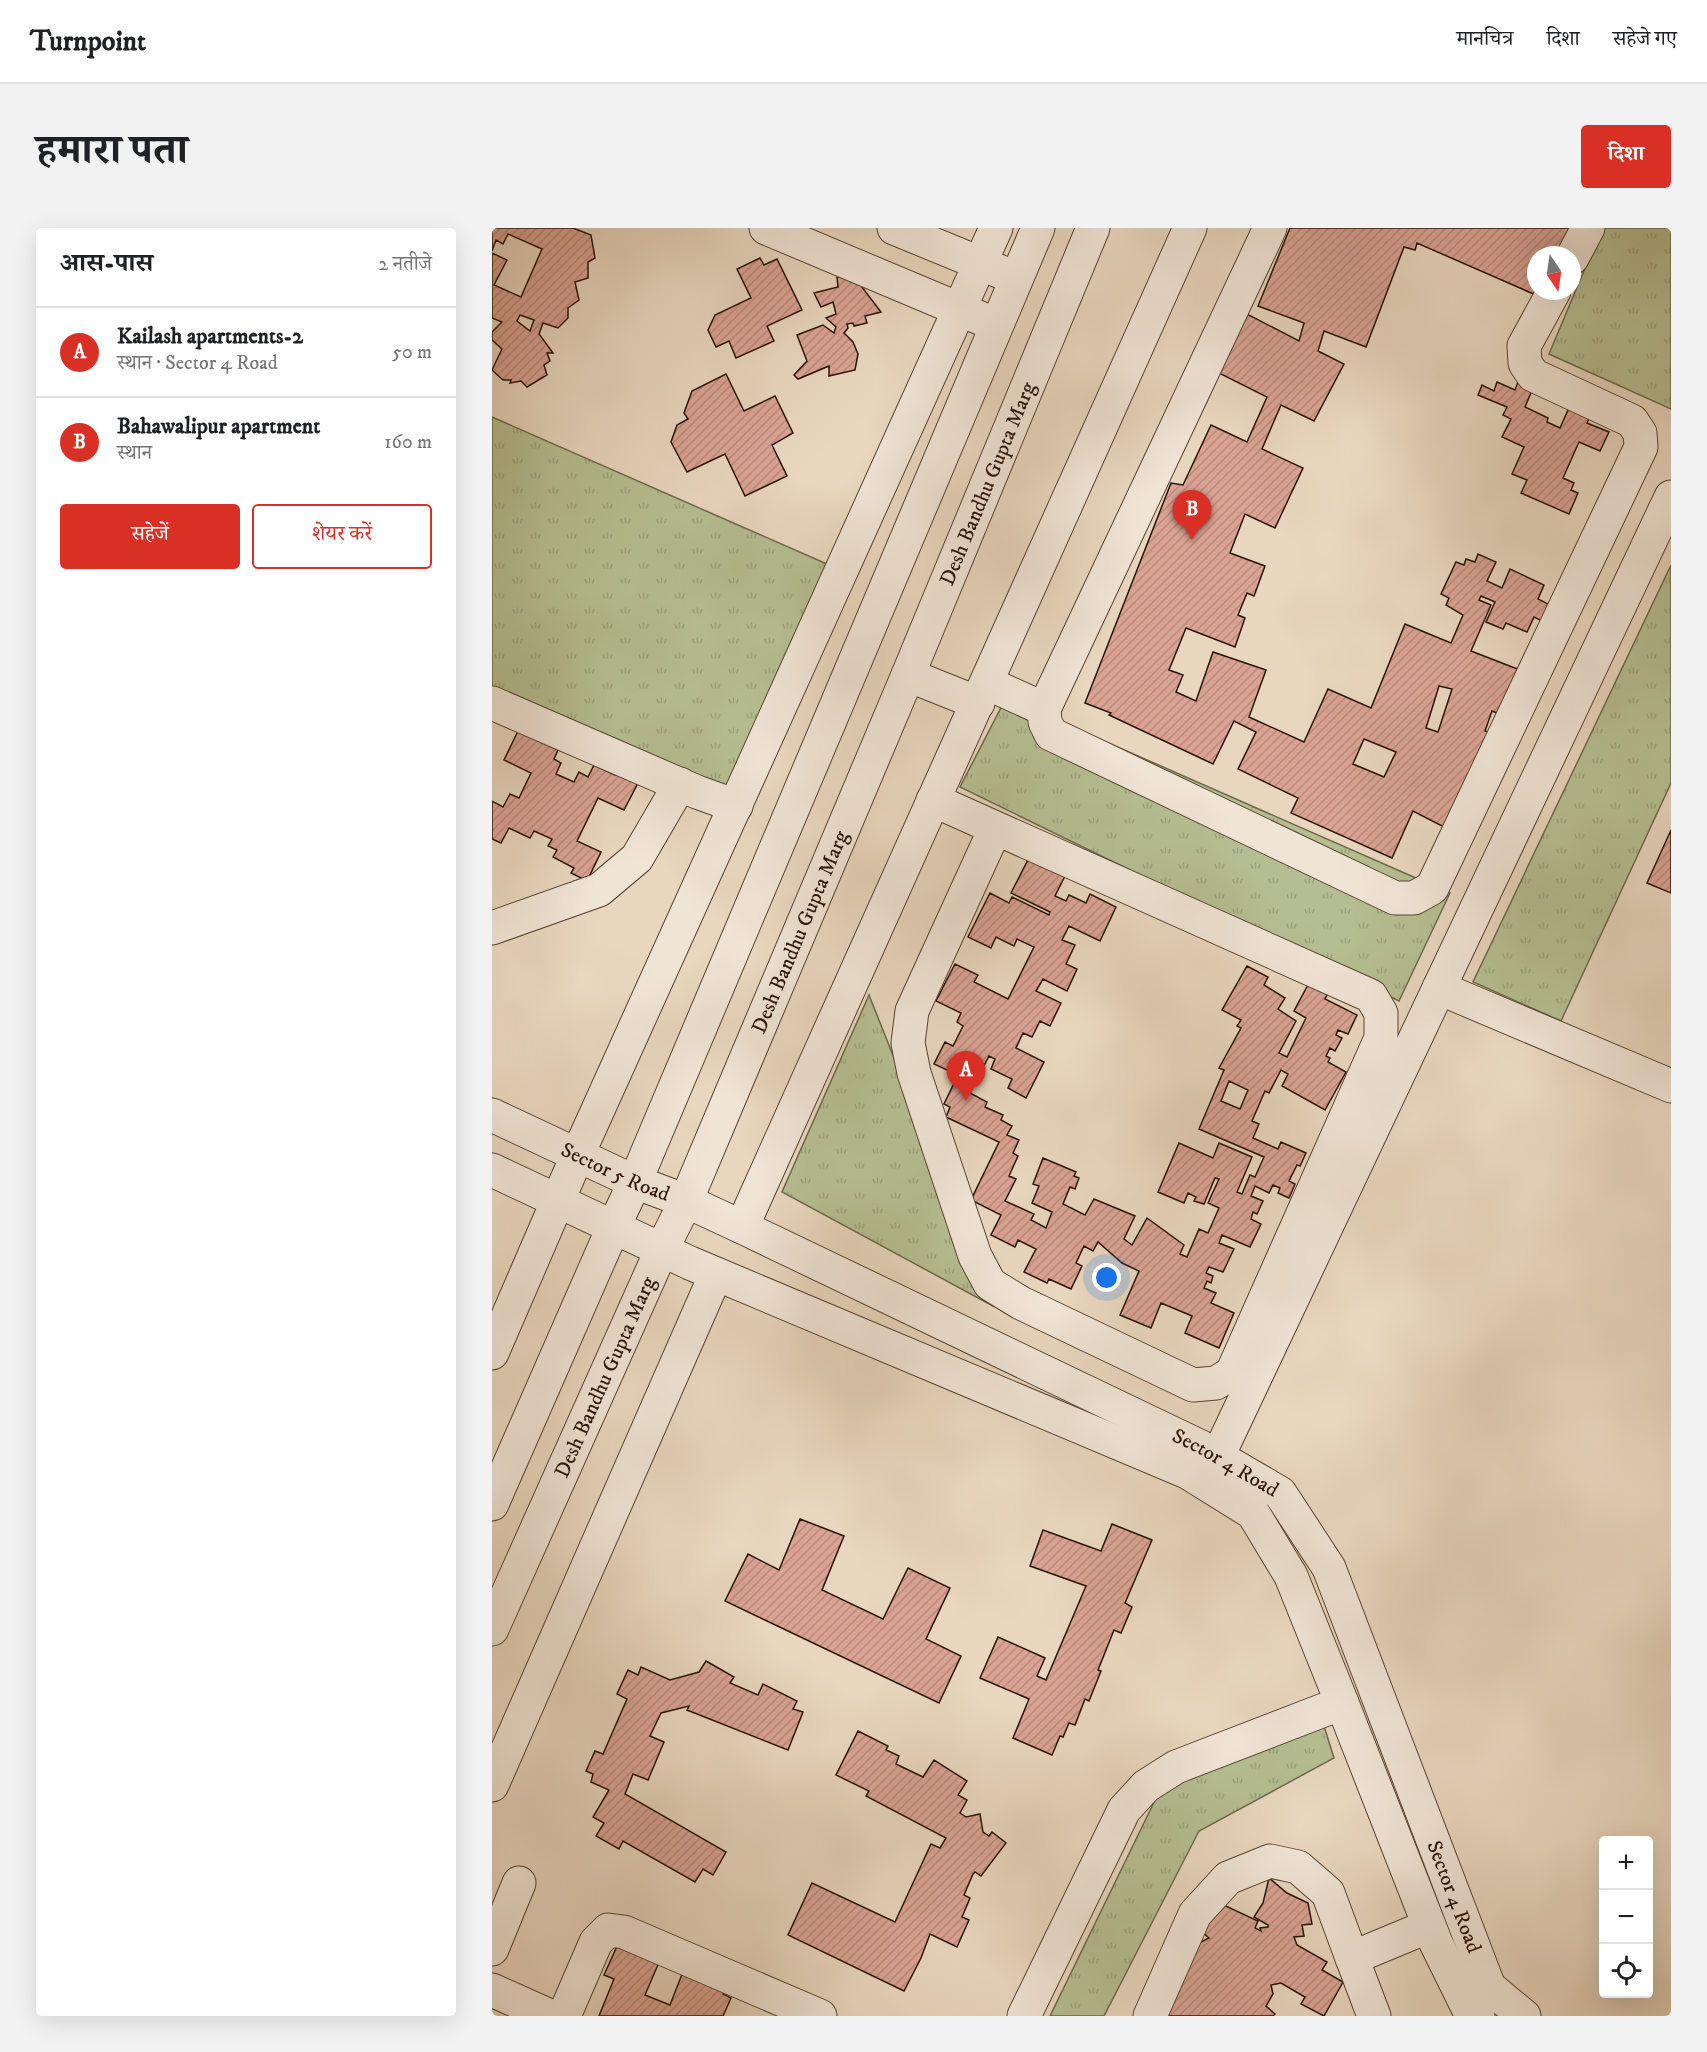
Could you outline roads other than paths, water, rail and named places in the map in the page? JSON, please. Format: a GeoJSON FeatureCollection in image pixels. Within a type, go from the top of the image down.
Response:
{"type":"FeatureCollection","features":[{"type":"Feature","properties":{"kind":"street"},"geometry":{"type":"LineString","coordinates":[[766,228],[997,325]]}},
{"type":"Feature","properties":{"kind":"street"},"geometry":{"type":"LineString","coordinates":[[894,228],[1017,278]]}},
{"type":"Feature","properties":{"kind":"street"},"geometry":{"type":"LineString","coordinates":[[492,1353],[560,1201],[578,1154],[961,310],[996,228]]}},
{"type":"Feature","properties":{"kind":"street"},"geometry":{"type":"LineString","coordinates":[[492,1504],[613,1227],[636,1182],[1038,228]]}},
{"type":"Feature","properties":{"kind":"street","name":"Desh Bandhu Gupta Marg"},"geometry":{"type":"LineString","coordinates":[[492,1629],[662,1249],[686,1201],[908,675],[1093,228]]}},
{"type":"Feature","properties":{"kind":"street"},"geometry":{"type":"LineString","coordinates":[[742,1227],[1190,228]]}},
{"type":"Feature","properties":{"kind":"street"},"geometry":{"type":"LineString","coordinates":[[1270,228],[1044,709],[1045,722],[1051,734],[1395,898],[1414,898],[1432,888],[1641,447],[1640,433],[1632,421],[1533,375],[1525,363],[1524,346],[1549,300]]}},
{"type":"Feature","properties":{"kind":"street"},"geometry":{"type":"LineString","coordinates":[[1578,246],[1588,228]]}},
{"type":"Feature","properties":{"kind":"street"},"geometry":{"type":"LineString","coordinates":[[1218,1456],[1671,497]]}},
{"type":"Feature","properties":{"kind":"street"},"geometry":{"type":"LineString","coordinates":[[908,675],[1044,709]]}},
{"type":"Feature","properties":{"kind":"street"},"geometry":{"type":"LineString","coordinates":[[492,703],[736,806]]}},
{"type":"Feature","properties":{"kind":"street"},"geometry":{"type":"LineString","coordinates":[[492,928],[599,890],[637,858],[681,784]]}},
{"type":"Feature","properties":{"kind":"street"},"geometry":{"type":"LineString","coordinates":[[933,800],[1371,996],[1381,1013],[1382,1038],[1232,1373],[1216,1383],[1193,1385],[1021,1303],[990,1284],[975,1256],[914,1073],[908,1043],[912,1011],[995,829]]}},
{"type":"Feature","properties":{"kind":"street"},"geometry":{"type":"LineString","coordinates":[[1439,988],[1671,1086]]}},
{"type":"Feature","properties":{"kind":"street","name":"Sector 5 Road"},"geometry":{"type":"LineString","coordinates":[[492,1115],[636,1182],[686,1201],[742,1227]]}},
{"type":"Feature","properties":{"kind":"street"},"geometry":{"type":"LineString","coordinates":[[492,1170],[716,1274],[492,1785]]}},
{"type":"Feature","properties":{"kind":"street","name":"Sector 4 Road"},"geometry":{"type":"LineString","coordinates":[[742,1227],[1218,1456],[1280,1493],[1329,1568],[1489,1987],[1524,2016]]}},
{"type":"Feature","properties":{"kind":"street","name":"Sector 4 Road"},"geometry":{"type":"LineString","coordinates":[[716,1274],[1187,1472],[1253,1514],[1291,1576],[1430,1926],[1468,2008],[1478,2016]]}},
{"type":"Feature","properties":{"kind":"street"},"geometry":{"type":"LineString","coordinates":[[1024,2016],[1124,1810],[1146,1786],[1176,1767],[1342,1702]]}},
{"type":"Feature","properties":{"kind":"street"},"geometry":{"type":"LineString","coordinates":[[1150,2016],[1195,1914],[1228,1878],[1269,1861],[1298,1867],[1328,1893],[1374,2016]]}},
{"type":"Feature","properties":{"kind":"street"},"geometry":{"type":"LineString","coordinates":[[492,1949],[519,1883]]}},
{"type":"Feature","properties":{"kind":"street"},"geometry":{"type":"LineString","coordinates":[[1352,1958],[1430,1926]]}},
{"type":"Feature","properties":{"kind":"street"},"geometry":{"type":"LineString","coordinates":[[564,2016],[596,1942],[608,1930],[624,1932],[820,2016]]}},
{"type":"Feature","properties":{"kind":"street"},"geometry":{"type":"LineString","coordinates":[[492,1990],[550,2016]]}},
{"type":"Feature","properties":{"kind":"place","name":"Bahawalipur apartment"},"geometry":{"type":"Point","coordinates":[1192,540]}},
{"type":"Feature","properties":{"kind":"place","name":"Kailash apartments-2"},"geometry":{"type":"Point","coordinates":[966,1101]}}]}
